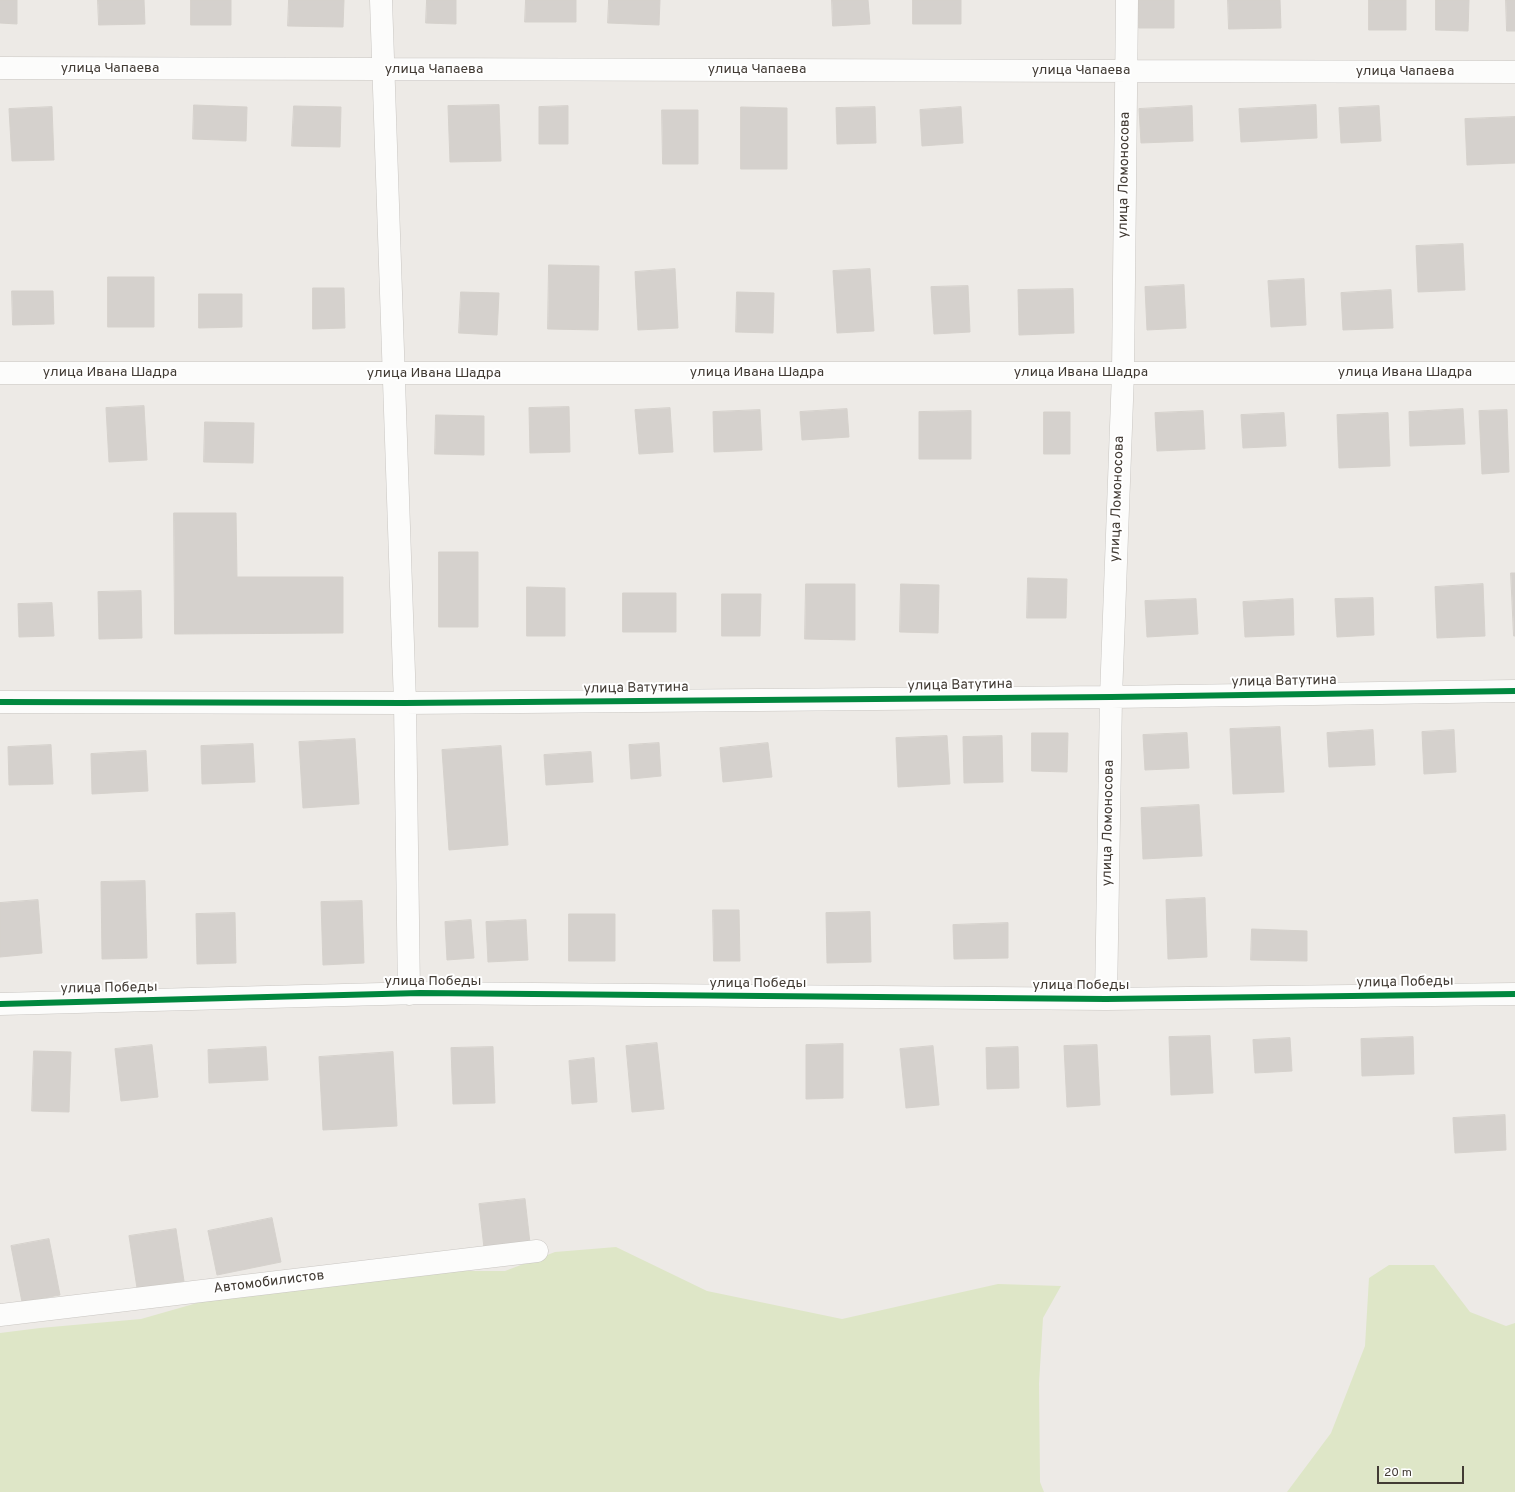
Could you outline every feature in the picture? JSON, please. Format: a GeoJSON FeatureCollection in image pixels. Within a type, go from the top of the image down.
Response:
{"type":"FeatureCollection","features":[{"type":"Feature","properties":{"kind":"street"},"geometry":{"type":"LineString","coordinates":[[381,0],[406,703],[409,994]]}},
{"type":"Feature","properties":{"kind":"street","name":"улица Ломоносова"},"geometry":{"type":"LineString","coordinates":[[1106,999],[1110,697],[1122,373],[1127,0]]}},
{"type":"Feature","properties":{"kind":"street","name":"улица Чапаева"},"geometry":{"type":"LineString","coordinates":[[0,68],[1515,72]]}},
{"type":"Feature","properties":{"kind":"street","name":"улица Ивана Шадра"},"geometry":{"type":"LineString","coordinates":[[0,373],[1515,373]]}},
{"type":"Feature","properties":{"kind":"street","name":"улица Ватутина"},"geometry":{"type":"LineString","coordinates":[[0,702],[406,703],[1110,697],[1515,691]]}},
{"type":"Feature","properties":{"kind":"street","name":"улица Победы"},"geometry":{"type":"LineString","coordinates":[[0,1004],[409,994],[1106,999],[1515,994]]}},
{"type":"Feature","properties":{"kind":"street","name":"Автомобилистов"},"geometry":{"type":"LineString","coordinates":[[0,1315],[537,1251]]}},
{"type":"Feature","properties":{"kind":"green space"},"geometry":{"type":"Polygon","coordinates":[[[616,1247],[707,1291],[842,1319],[998,1284],[1061,1286],[1043,1318],[1039,1383],[1040,1482],[1044,1492],[0,1492],[0,1333],[141,1319],[246,1289],[409,1271],[505,1271],[555,1252],[616,1247]]]}},
{"type":"Feature","properties":{"kind":"green space"},"geometry":{"type":"Polygon","coordinates":[[[1389,1265],[1434,1265],[1470,1312],[1506,1326],[1515,1323],[1515,1492],[1287,1492],[1331,1433],[1365,1346],[1369,1278],[1389,1265]]]}},
{"type":"Feature","properties":{"kind":"building"},"geometry":{"type":"Polygon","coordinates":[[[0,0],[17,0],[17,24],[0,23],[0,0]]]}},
{"type":"Feature","properties":{"kind":"building"},"geometry":{"type":"Polygon","coordinates":[[[98,0],[144,0],[145,24],[99,25],[98,0]]]}},
{"type":"Feature","properties":{"kind":"building"},"geometry":{"type":"Polygon","coordinates":[[[191,0],[231,0],[231,25],[191,25],[191,0]]]}},
{"type":"Feature","properties":{"kind":"building"},"geometry":{"type":"Polygon","coordinates":[[[289,0],[344,0],[343,27],[288,26],[289,0]]]}},
{"type":"Feature","properties":{"kind":"building"},"geometry":{"type":"Polygon","coordinates":[[[427,0],[456,0],[456,24],[426,23],[427,0]]]}},
{"type":"Feature","properties":{"kind":"building"},"geometry":{"type":"Polygon","coordinates":[[[526,0],[576,0],[576,22],[525,22],[526,0]]]}},
{"type":"Feature","properties":{"kind":"building"},"geometry":{"type":"Polygon","coordinates":[[[609,0],[660,0],[659,25],[608,23],[609,0]]]}},
{"type":"Feature","properties":{"kind":"building"},"geometry":{"type":"Polygon","coordinates":[[[832,0],[868,0],[870,24],[833,26],[832,0]]]}},
{"type":"Feature","properties":{"kind":"building"},"geometry":{"type":"Polygon","coordinates":[[[913,0],[961,0],[961,24],[913,24],[913,0]]]}},
{"type":"Feature","properties":{"kind":"building"},"geometry":{"type":"Polygon","coordinates":[[[1139,0],[1174,0],[1174,28],[1139,28],[1139,0]]]}},
{"type":"Feature","properties":{"kind":"building"},"geometry":{"type":"Polygon","coordinates":[[[1228,0],[1280,0],[1281,28],[1229,29],[1228,0]]]}},
{"type":"Feature","properties":{"kind":"building"},"geometry":{"type":"Polygon","coordinates":[[[1369,0],[1406,0],[1406,30],[1369,30],[1369,0]]]}},
{"type":"Feature","properties":{"kind":"building"},"geometry":{"type":"Polygon","coordinates":[[[1436,0],[1469,0],[1468,31],[1436,30],[1436,0]]]}},
{"type":"Feature","properties":{"kind":"building"},"geometry":{"type":"Polygon","coordinates":[[[1506,0],[1515,0],[1515,31],[1507,31],[1506,0]]]}},
{"type":"Feature","properties":{"kind":"building"},"geometry":{"type":"Polygon","coordinates":[[[194,105],[247,107],[246,141],[193,139],[194,105]]]}},
{"type":"Feature","properties":{"kind":"building"},"geometry":{"type":"Polygon","coordinates":[[[499,105],[501,161],[450,162],[448,106],[499,105]]]}},
{"type":"Feature","properties":{"kind":"building"},"geometry":{"type":"Polygon","coordinates":[[[1316,105],[1317,138],[1241,142],[1239,109],[1316,105]]]}},
{"type":"Feature","properties":{"kind":"building"},"geometry":{"type":"Polygon","coordinates":[[[294,106],[341,107],[340,147],[292,146],[294,106]]]}},
{"type":"Feature","properties":{"kind":"building"},"geometry":{"type":"Polygon","coordinates":[[[568,106],[568,144],[539,144],[539,107],[568,106]]]}},
{"type":"Feature","properties":{"kind":"building"},"geometry":{"type":"Polygon","coordinates":[[[1192,106],[1193,141],[1141,143],[1139,109],[1192,106]]]}},
{"type":"Feature","properties":{"kind":"building"},"geometry":{"type":"Polygon","coordinates":[[[1379,106],[1381,141],[1341,143],[1339,108],[1379,106]]]}},
{"type":"Feature","properties":{"kind":"building"},"geometry":{"type":"Polygon","coordinates":[[[52,107],[54,160],[12,161],[9,109],[52,107]]]}},
{"type":"Feature","properties":{"kind":"building"},"geometry":{"type":"Polygon","coordinates":[[[741,107],[787,108],[787,169],[741,169],[741,107]]]}},
{"type":"Feature","properties":{"kind":"building"},"geometry":{"type":"Polygon","coordinates":[[[875,107],[876,143],[837,144],[836,108],[875,107]]]}},
{"type":"Feature","properties":{"kind":"building"},"geometry":{"type":"Polygon","coordinates":[[[961,107],[963,143],[922,146],[920,110],[961,107]]]}},
{"type":"Feature","properties":{"kind":"building"},"geometry":{"type":"Polygon","coordinates":[[[662,110],[698,110],[698,164],[663,164],[662,110]]]}},
{"type":"Feature","properties":{"kind":"building"},"geometry":{"type":"Polygon","coordinates":[[[1515,117],[1515,163],[1467,165],[1465,119],[1515,117]]]}},
{"type":"Feature","properties":{"kind":"building"},"geometry":{"type":"Polygon","coordinates":[[[1463,244],[1465,290],[1418,292],[1416,246],[1463,244]]]}},
{"type":"Feature","properties":{"kind":"building"},"geometry":{"type":"Polygon","coordinates":[[[549,265],[599,266],[598,330],[548,329],[549,265]]]}},
{"type":"Feature","properties":{"kind":"building"},"geometry":{"type":"Polygon","coordinates":[[[675,269],[678,328],[638,330],[635,272],[675,269]]]}},
{"type":"Feature","properties":{"kind":"building"},"geometry":{"type":"Polygon","coordinates":[[[870,269],[874,331],[837,333],[833,271],[870,269]]]}},
{"type":"Feature","properties":{"kind":"building"},"geometry":{"type":"Polygon","coordinates":[[[108,277],[154,277],[154,327],[108,327],[108,277]]]}},
{"type":"Feature","properties":{"kind":"building"},"geometry":{"type":"Polygon","coordinates":[[[1304,279],[1306,325],[1271,327],[1268,281],[1304,279]]]}},
{"type":"Feature","properties":{"kind":"building"},"geometry":{"type":"Polygon","coordinates":[[[1184,285],[1186,328],[1147,330],[1145,287],[1184,285]]]}},
{"type":"Feature","properties":{"kind":"building"},"geometry":{"type":"Polygon","coordinates":[[[968,286],[970,332],[934,334],[931,287],[968,286]]]}},
{"type":"Feature","properties":{"kind":"building"},"geometry":{"type":"Polygon","coordinates":[[[313,288],[344,288],[345,328],[313,329],[313,288]]]}},
{"type":"Feature","properties":{"kind":"building"},"geometry":{"type":"Polygon","coordinates":[[[1073,289],[1074,333],[1019,335],[1018,290],[1073,289]]]}},
{"type":"Feature","properties":{"kind":"building"},"geometry":{"type":"Polygon","coordinates":[[[1391,290],[1393,328],[1343,330],[1341,293],[1391,290]]]}},
{"type":"Feature","properties":{"kind":"building"},"geometry":{"type":"Polygon","coordinates":[[[12,291],[53,291],[54,324],[13,325],[12,291]]]}},
{"type":"Feature","properties":{"kind":"building"},"geometry":{"type":"Polygon","coordinates":[[[461,292],[499,293],[497,335],[459,333],[461,292]]]}},
{"type":"Feature","properties":{"kind":"building"},"geometry":{"type":"Polygon","coordinates":[[[737,292],[774,293],[773,333],[736,332],[737,292]]]}},
{"type":"Feature","properties":{"kind":"building"},"geometry":{"type":"Polygon","coordinates":[[[199,294],[242,294],[242,327],[199,328],[199,294]]]}},
{"type":"Feature","properties":{"kind":"building"},"geometry":{"type":"Polygon","coordinates":[[[144,406],[147,460],[109,462],[106,408],[144,406]]]}},
{"type":"Feature","properties":{"kind":"building"},"geometry":{"type":"Polygon","coordinates":[[[569,407],[570,452],[530,453],[529,408],[569,407]]]}},
{"type":"Feature","properties":{"kind":"building"},"geometry":{"type":"Polygon","coordinates":[[[670,408],[673,452],[639,454],[635,410],[670,408]]]}},
{"type":"Feature","properties":{"kind":"building"},"geometry":{"type":"Polygon","coordinates":[[[847,409],[849,437],[802,440],[800,412],[847,409]]]}},
{"type":"Feature","properties":{"kind":"building"},"geometry":{"type":"Polygon","coordinates":[[[1463,409],[1465,444],[1410,446],[1409,412],[1463,409]]]}},
{"type":"Feature","properties":{"kind":"building"},"geometry":{"type":"Polygon","coordinates":[[[760,410],[762,450],[714,452],[713,412],[760,410]]]}},
{"type":"Feature","properties":{"kind":"building"},"geometry":{"type":"Polygon","coordinates":[[[1507,410],[1509,472],[1482,474],[1479,411],[1507,410]]]}},
{"type":"Feature","properties":{"kind":"building"},"geometry":{"type":"Polygon","coordinates":[[[971,411],[971,459],[919,459],[919,412],[971,411]]]}},
{"type":"Feature","properties":{"kind":"building"},"geometry":{"type":"Polygon","coordinates":[[[1203,411],[1205,449],[1157,451],[1155,413],[1203,411]]]}},
{"type":"Feature","properties":{"kind":"building"},"geometry":{"type":"Polygon","coordinates":[[[1044,412],[1070,412],[1070,454],[1044,454],[1044,412]]]}},
{"type":"Feature","properties":{"kind":"building"},"geometry":{"type":"Polygon","coordinates":[[[1284,413],[1286,446],[1243,448],[1241,415],[1284,413]]]}},
{"type":"Feature","properties":{"kind":"building"},"geometry":{"type":"Polygon","coordinates":[[[1388,413],[1390,466],[1339,468],[1337,415],[1388,413]]]}},
{"type":"Feature","properties":{"kind":"building"},"geometry":{"type":"Polygon","coordinates":[[[436,415],[484,416],[484,455],[435,454],[436,415]]]}},
{"type":"Feature","properties":{"kind":"building"},"geometry":{"type":"Polygon","coordinates":[[[205,422],[254,423],[253,463],[204,462],[205,422]]]}},
{"type":"Feature","properties":{"kind":"building"},"geometry":{"type":"Polygon","coordinates":[[[174,513],[236,513],[237,577],[343,577],[343,633],[175,634],[174,513]]]}},
{"type":"Feature","properties":{"kind":"building"},"geometry":{"type":"Polygon","coordinates":[[[439,552],[478,552],[478,627],[439,627],[439,552]]]}},
{"type":"Feature","properties":{"kind":"building"},"geometry":{"type":"Polygon","coordinates":[[[1511,573],[1515,573],[1515,636],[1514,636],[1511,573]]]}},
{"type":"Feature","properties":{"kind":"building"},"geometry":{"type":"Polygon","coordinates":[[[1028,578],[1067,579],[1066,618],[1027,618],[1028,578]]]}},
{"type":"Feature","properties":{"kind":"building"},"geometry":{"type":"Polygon","coordinates":[[[806,584],[855,584],[855,640],[805,639],[806,584]]]}},
{"type":"Feature","properties":{"kind":"building"},"geometry":{"type":"Polygon","coordinates":[[[901,584],[939,585],[938,633],[900,632],[901,584]]]}},
{"type":"Feature","properties":{"kind":"building"},"geometry":{"type":"Polygon","coordinates":[[[1483,584],[1485,636],[1437,638],[1435,587],[1483,584]]]}},
{"type":"Feature","properties":{"kind":"building"},"geometry":{"type":"Polygon","coordinates":[[[527,587],[565,588],[565,636],[527,636],[527,587]]]}},
{"type":"Feature","properties":{"kind":"building"},"geometry":{"type":"Polygon","coordinates":[[[141,591],[142,638],[99,639],[98,592],[141,591]]]}},
{"type":"Feature","properties":{"kind":"building"},"geometry":{"type":"Polygon","coordinates":[[[623,593],[676,593],[676,632],[623,632],[623,593]]]}},
{"type":"Feature","properties":{"kind":"building"},"geometry":{"type":"Polygon","coordinates":[[[722,594],[761,594],[760,636],[722,636],[722,594]]]}},
{"type":"Feature","properties":{"kind":"building"},"geometry":{"type":"Polygon","coordinates":[[[1373,598],[1374,635],[1337,637],[1335,599],[1373,598]]]}},
{"type":"Feature","properties":{"kind":"building"},"geometry":{"type":"Polygon","coordinates":[[[1196,599],[1198,634],[1147,637],[1145,601],[1196,599]]]}},
{"type":"Feature","properties":{"kind":"building"},"geometry":{"type":"Polygon","coordinates":[[[1293,599],[1294,635],[1245,637],[1243,602],[1293,599]]]}},
{"type":"Feature","properties":{"kind":"building"},"geometry":{"type":"Polygon","coordinates":[[[52,603],[54,636],[19,637],[18,604],[52,603]]]}},
{"type":"Feature","properties":{"kind":"building"},"geometry":{"type":"Polygon","coordinates":[[[1280,727],[1284,792],[1233,794],[1230,729],[1280,727]]]}},
{"type":"Feature","properties":{"kind":"building"},"geometry":{"type":"Polygon","coordinates":[[[1373,730],[1375,765],[1329,767],[1327,733],[1373,730]]]}},
{"type":"Feature","properties":{"kind":"building"},"geometry":{"type":"Polygon","coordinates":[[[1454,730],[1456,772],[1424,774],[1422,732],[1454,730]]]}},
{"type":"Feature","properties":{"kind":"building"},"geometry":{"type":"Polygon","coordinates":[[[1032,733],[1068,733],[1067,772],[1032,771],[1032,733]]]}},
{"type":"Feature","properties":{"kind":"building"},"geometry":{"type":"Polygon","coordinates":[[[1187,733],[1189,768],[1145,770],[1143,735],[1187,733]]]}},
{"type":"Feature","properties":{"kind":"building"},"geometry":{"type":"Polygon","coordinates":[[[947,736],[950,784],[898,787],[896,738],[947,736]]]}},
{"type":"Feature","properties":{"kind":"building"},"geometry":{"type":"Polygon","coordinates":[[[1002,736],[1003,782],[964,783],[963,737],[1002,736]]]}},
{"type":"Feature","properties":{"kind":"building"},"geometry":{"type":"Polygon","coordinates":[[[355,739],[359,804],[303,808],[299,742],[355,739]]]}},
{"type":"Feature","properties":{"kind":"building"},"geometry":{"type":"Polygon","coordinates":[[[659,743],[661,776],[631,779],[629,745],[659,743]]]}},
{"type":"Feature","properties":{"kind":"building"},"geometry":{"type":"Polygon","coordinates":[[[768,743],[772,777],[723,782],[720,748],[768,743]]]}},
{"type":"Feature","properties":{"kind":"building"},"geometry":{"type":"Polygon","coordinates":[[[253,744],[255,782],[202,784],[201,746],[253,744]]]}},
{"type":"Feature","properties":{"kind":"building"},"geometry":{"type":"Polygon","coordinates":[[[51,745],[53,784],[9,785],[8,747],[51,745]]]}},
{"type":"Feature","properties":{"kind":"building"},"geometry":{"type":"Polygon","coordinates":[[[501,746],[508,845],[449,850],[442,750],[501,746]]]}},
{"type":"Feature","properties":{"kind":"building"},"geometry":{"type":"Polygon","coordinates":[[[146,751],[148,791],[92,794],[91,754],[146,751]]]}},
{"type":"Feature","properties":{"kind":"building"},"geometry":{"type":"Polygon","coordinates":[[[591,752],[593,782],[546,785],[544,755],[591,752]]]}},
{"type":"Feature","properties":{"kind":"building"},"geometry":{"type":"Polygon","coordinates":[[[1199,805],[1202,856],[1143,859],[1141,808],[1199,805]]]}},
{"type":"Feature","properties":{"kind":"building"},"geometry":{"type":"Polygon","coordinates":[[[145,881],[147,958],[102,959],[101,882],[145,881]]]}},
{"type":"Feature","properties":{"kind":"building"},"geometry":{"type":"Polygon","coordinates":[[[1205,898],[1207,957],[1168,959],[1166,900],[1205,898]]]}},
{"type":"Feature","properties":{"kind":"building"},"geometry":{"type":"Polygon","coordinates":[[[38,900],[42,953],[0,957],[0,903],[38,900]]]}},
{"type":"Feature","properties":{"kind":"building"},"geometry":{"type":"Polygon","coordinates":[[[362,901],[364,963],[323,965],[321,902],[362,901]]]}},
{"type":"Feature","properties":{"kind":"building"},"geometry":{"type":"Polygon","coordinates":[[[713,910],[739,910],[740,961],[714,961],[713,910]]]}},
{"type":"Feature","properties":{"kind":"building"},"geometry":{"type":"Polygon","coordinates":[[[870,912],[871,962],[827,963],[826,913],[870,912]]]}},
{"type":"Feature","properties":{"kind":"building"},"geometry":{"type":"Polygon","coordinates":[[[235,913],[236,963],[197,964],[196,914],[235,913]]]}},
{"type":"Feature","properties":{"kind":"building"},"geometry":{"type":"Polygon","coordinates":[[[569,914],[615,914],[615,961],[569,961],[569,914]]]}},
{"type":"Feature","properties":{"kind":"building"},"geometry":{"type":"Polygon","coordinates":[[[471,920],[474,958],[447,960],[445,922],[471,920]]]}},
{"type":"Feature","properties":{"kind":"building"},"geometry":{"type":"Polygon","coordinates":[[[526,920],[528,960],[488,962],[486,922],[526,920]]]}},
{"type":"Feature","properties":{"kind":"building"},"geometry":{"type":"Polygon","coordinates":[[[1008,923],[1008,958],[954,959],[953,925],[1008,923]]]}},
{"type":"Feature","properties":{"kind":"building"},"geometry":{"type":"Polygon","coordinates":[[[1252,929],[1307,931],[1307,961],[1251,960],[1252,929]]]}},
{"type":"Feature","properties":{"kind":"building"},"geometry":{"type":"Polygon","coordinates":[[[1210,1036],[1213,1093],[1171,1095],[1169,1037],[1210,1036]]]}},
{"type":"Feature","properties":{"kind":"building"},"geometry":{"type":"Polygon","coordinates":[[[1413,1037],[1414,1074],[1362,1076],[1361,1039],[1413,1037]]]}},
{"type":"Feature","properties":{"kind":"building"},"geometry":{"type":"Polygon","coordinates":[[[1290,1038],[1292,1071],[1255,1073],[1253,1040],[1290,1038]]]}},
{"type":"Feature","properties":{"kind":"building"},"geometry":{"type":"Polygon","coordinates":[[[657,1043],[664,1109],[632,1112],[626,1046],[657,1043]]]}},
{"type":"Feature","properties":{"kind":"building"},"geometry":{"type":"Polygon","coordinates":[[[843,1044],[843,1098],[806,1099],[806,1045],[843,1044]]]}},
{"type":"Feature","properties":{"kind":"building"},"geometry":{"type":"Polygon","coordinates":[[[152,1045],[158,1097],[121,1101],[115,1049],[152,1045]]]}},
{"type":"Feature","properties":{"kind":"building"},"geometry":{"type":"Polygon","coordinates":[[[1097,1045],[1100,1105],[1067,1107],[1064,1046],[1097,1045]]]}},
{"type":"Feature","properties":{"kind":"building"},"geometry":{"type":"Polygon","coordinates":[[[933,1046],[939,1105],[906,1108],[900,1049],[933,1046]]]}},
{"type":"Feature","properties":{"kind":"building"},"geometry":{"type":"Polygon","coordinates":[[[266,1047],[268,1080],[209,1083],[208,1050],[266,1047]]]}},
{"type":"Feature","properties":{"kind":"building"},"geometry":{"type":"Polygon","coordinates":[[[493,1047],[495,1103],[453,1104],[451,1048],[493,1047]]]}},
{"type":"Feature","properties":{"kind":"building"},"geometry":{"type":"Polygon","coordinates":[[[1018,1047],[1019,1088],[987,1089],[986,1048],[1018,1047]]]}},
{"type":"Feature","properties":{"kind":"building"},"geometry":{"type":"Polygon","coordinates":[[[34,1051],[71,1052],[69,1112],[32,1111],[34,1051]]]}},
{"type":"Feature","properties":{"kind":"building"},"geometry":{"type":"Polygon","coordinates":[[[393,1052],[397,1126],[323,1130],[319,1057],[393,1052]]]}},
{"type":"Feature","properties":{"kind":"building"},"geometry":{"type":"Polygon","coordinates":[[[594,1058],[597,1102],[572,1104],[569,1061],[594,1058]]]}},
{"type":"Feature","properties":{"kind":"building"},"geometry":{"type":"Polygon","coordinates":[[[1505,1115],[1506,1150],[1455,1153],[1453,1118],[1505,1115]]]}},
{"type":"Feature","properties":{"kind":"building"},"geometry":{"type":"Polygon","coordinates":[[[525,1199],[530,1243],[484,1248],[479,1204],[525,1199]]]}},
{"type":"Feature","properties":{"kind":"building"},"geometry":{"type":"Polygon","coordinates":[[[272,1218],[281,1262],[217,1275],[208,1231],[272,1218]]]}},
{"type":"Feature","properties":{"kind":"building"},"geometry":{"type":"Polygon","coordinates":[[[176,1229],[184,1281],[137,1288],[129,1236],[176,1229]]]}},
{"type":"Feature","properties":{"kind":"building"},"geometry":{"type":"Polygon","coordinates":[[[49,1239],[60,1295],[22,1302],[11,1246],[49,1239]]]}},
{"type":"Feature","properties":{"kind":"cycle path"},"geometry":{"type":"LineString","coordinates":[[0,702],[405,703],[1111,697],[1515,691]]}},
{"type":"Feature","properties":{"kind":"cycle path"},"geometry":{"type":"LineString","coordinates":[[0,1004],[420,993],[1106,999],[1515,994]]}}]}
